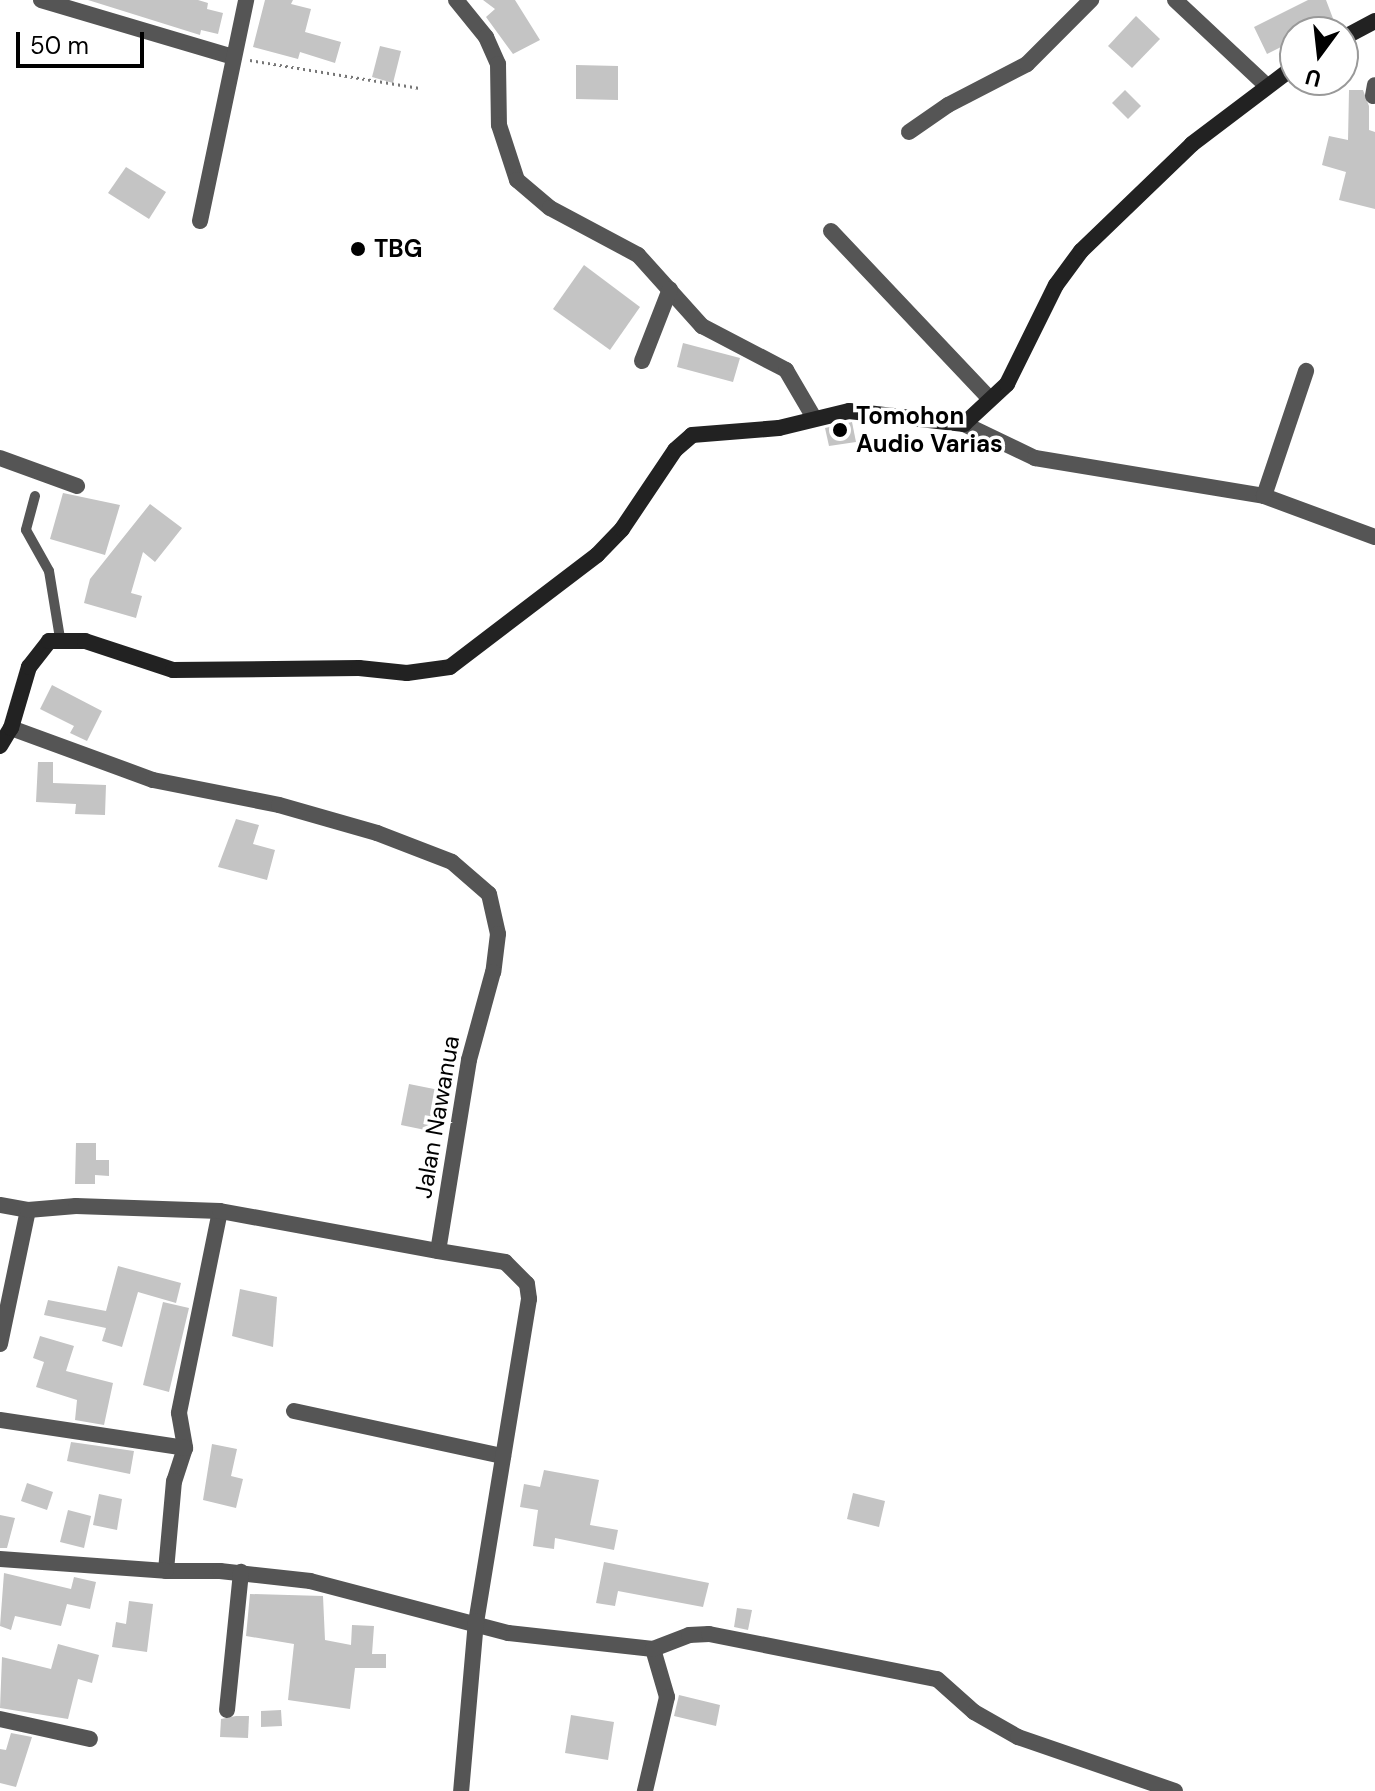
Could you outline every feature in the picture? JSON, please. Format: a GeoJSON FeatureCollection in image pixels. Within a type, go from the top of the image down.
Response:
{"type":"FeatureCollection","features":[{"type":"Feature","properties":{"kind":"main road"},"geometry":{"type":"LineString","coordinates":[[0,746],[11,728],[37,652],[60,638],[85,641],[173,670],[359,668],[407,673],[450,667],[597,555],[622,529],[675,450],[692,435],[779,428],[813,416],[879,411],[964,424],[1007,384],[1056,285],[1081,251],[1192,144],[1279,77]]}},
{"type":"Feature","properties":{"kind":"street"},"geometry":{"type":"LineString","coordinates":[[41,0],[234,57]]}},
{"type":"Feature","properties":{"kind":"street"},"geometry":{"type":"LineString","coordinates":[[200,221],[246,0]]}},
{"type":"Feature","properties":{"kind":"street"},"geometry":{"type":"LineString","coordinates":[[456,0],[486,37],[498,64],[499,125],[517,180],[550,208],[638,255],[702,326],[786,370],[813,416]]}},
{"type":"Feature","properties":{"kind":"street"},"geometry":{"type":"LineString","coordinates":[[909,132],[948,105],[1027,64],[1091,0]]}},
{"type":"Feature","properties":{"kind":"street"},"geometry":{"type":"LineString","coordinates":[[1175,0],[1267,86]]}},
{"type":"Feature","properties":{"kind":"street"},"geometry":{"type":"LineString","coordinates":[[831,231],[989,398]]}},
{"type":"Feature","properties":{"kind":"street"},"geometry":{"type":"LineString","coordinates":[[642,361],[670,289]]}},
{"type":"Feature","properties":{"kind":"street"},"geometry":{"type":"LineString","coordinates":[[1264,496],[1306,371]]}},
{"type":"Feature","properties":{"kind":"street"},"geometry":{"type":"LineString","coordinates":[[964,424],[1035,458],[1264,496],[1375,537]]}},
{"type":"Feature","properties":{"kind":"street"},"geometry":{"type":"LineString","coordinates":[[0,458],[77,486]]}},
{"type":"Feature","properties":{"kind":"street","name":"Jalan Nawanua"},"geometry":{"type":"LineString","coordinates":[[11,728],[164,783],[279,805],[377,833],[452,862],[489,894],[498,934],[493,972],[469,1060],[438,1251]]}},
{"type":"Feature","properties":{"kind":"street"},"geometry":{"type":"LineString","coordinates":[[0,1205],[28,1210],[76,1206],[220,1211],[505,1262],[527,1284],[527,1318],[476,1621],[461,1791]]}},
{"type":"Feature","properties":{"kind":"street"},"geometry":{"type":"LineString","coordinates":[[0,1344],[28,1210]]}},
{"type":"Feature","properties":{"kind":"street"},"geometry":{"type":"LineString","coordinates":[[166,1571],[174,1481],[185,1448],[179,1413],[220,1211]]}},
{"type":"Feature","properties":{"kind":"street"},"geometry":{"type":"LineString","coordinates":[[294,1411],[503,1456]]}},
{"type":"Feature","properties":{"kind":"street"},"geometry":{"type":"LineString","coordinates":[[0,1420],[185,1448]]}},
{"type":"Feature","properties":{"kind":"street"},"geometry":{"type":"LineString","coordinates":[[0,1559],[166,1571],[241,1572],[310,1581],[476,1621],[508,1633],[653,1649],[689,1635],[709,1634],[937,1679],[974,1712],[1018,1737],[1175,1791]]}},
{"type":"Feature","properties":{"kind":"street"},"geometry":{"type":"LineString","coordinates":[[227,1710],[241,1572]]}},
{"type":"Feature","properties":{"kind":"street"},"geometry":{"type":"LineString","coordinates":[[645,1791],[667,1697],[653,1649]]}},
{"type":"Feature","properties":{"kind":"street"},"geometry":{"type":"LineString","coordinates":[[0,1719],[90,1739]]}},
{"type":"Feature","properties":{"kind":"lane"},"geometry":{"type":"LineString","coordinates":[[35,496],[26,530],[49,571],[60,638]]}},
{"type":"Feature","properties":{"kind":"path"},"geometry":{"type":"LineString","coordinates":[[234,57],[420,88]]}},
{"type":"Feature","properties":{"kind":"building"},"geometry":{"type":"Polygon","coordinates":[[[88,0],[198,0],[208,3],[207,9],[223,13],[218,34],[201,30],[200,35],[88,0]]]}},
{"type":"Feature","properties":{"kind":"building"},"geometry":{"type":"Polygon","coordinates":[[[265,0],[293,0],[291,4],[311,9],[305,32],[341,42],[335,63],[300,52],[298,59],[253,47],[265,0]]]}},
{"type":"Feature","properties":{"kind":"building"},"geometry":{"type":"Polygon","coordinates":[[[483,0],[515,0],[540,40],[513,54],[486,17],[495,9],[483,0]]]}},
{"type":"Feature","properties":{"kind":"building"},"geometry":{"type":"Polygon","coordinates":[[[1308,0],[1326,0],[1332,16],[1279,16],[1279,48],[1267,54],[1254,27],[1308,0]]]}},
{"type":"Feature","properties":{"kind":"building"},"geometry":{"type":"Polygon","coordinates":[[[1136,16],[1160,39],[1132,68],[1108,46],[1136,16]]]}},
{"type":"Feature","properties":{"kind":"building"},"geometry":{"type":"Polygon","coordinates":[[[380,46],[401,51],[393,83],[372,77],[380,46]]]}},
{"type":"Feature","properties":{"kind":"building"},"geometry":{"type":"Polygon","coordinates":[[[576,65],[618,66],[618,100],[576,99],[576,65]]]}},
{"type":"Feature","properties":{"kind":"building"},"geometry":{"type":"Polygon","coordinates":[[[1125,90],[1141,106],[1128,119],[1112,103],[1125,90]]]}},
{"type":"Feature","properties":{"kind":"building"},"geometry":{"type":"Polygon","coordinates":[[[1359,90],[1363,90],[1369,106],[1369,130],[1375,132],[1375,209],[1339,200],[1346,172],[1322,165],[1329,136],[1348,140],[1349,96],[1359,96],[1359,90]]]}},
{"type":"Feature","properties":{"kind":"building"},"geometry":{"type":"Polygon","coordinates":[[[126,167],[166,192],[149,219],[108,193],[126,167]]]}},
{"type":"Feature","properties":{"kind":"building"},"geometry":{"type":"Polygon","coordinates":[[[584,265],[640,307],[610,350],[553,309],[584,265]]]}},
{"type":"Feature","properties":{"kind":"building"},"geometry":{"type":"Polygon","coordinates":[[[683,343],[740,358],[733,382],[677,367],[683,343]]]}},
{"type":"Feature","properties":{"kind":"building","name":"Tomohon Audio Varias"},"geometry":{"type":"Polygon","coordinates":[[[852,422],[856,442],[829,446],[825,428],[852,422]]]}},
{"type":"Feature","properties":{"kind":"building"},"geometry":{"type":"Polygon","coordinates":[[[63,493],[120,505],[105,555],[50,539],[63,493]]]}},
{"type":"Feature","properties":{"kind":"building"},"geometry":{"type":"Polygon","coordinates":[[[150,504],[182,528],[155,562],[143,552],[131,593],[142,596],[136,618],[84,603],[90,579],[150,504]]]}},
{"type":"Feature","properties":{"kind":"building"},"geometry":{"type":"Polygon","coordinates":[[[52,685],[102,711],[87,741],[70,733],[74,726],[40,709],[52,685]]]}},
{"type":"Feature","properties":{"kind":"building"},"geometry":{"type":"Polygon","coordinates":[[[38,762],[53,762],[53,783],[106,785],[105,815],[75,814],[76,804],[36,802],[38,762]]]}},
{"type":"Feature","properties":{"kind":"building"},"geometry":{"type":"Polygon","coordinates":[[[236,819],[259,825],[253,844],[275,850],[267,880],[218,867],[236,819]]]}},
{"type":"Feature","properties":{"kind":"building"},"geometry":{"type":"Polygon","coordinates":[[[409,1084],[444,1091],[435,1132],[401,1125],[409,1084]]]}},
{"type":"Feature","properties":{"kind":"building"},"geometry":{"type":"Polygon","coordinates":[[[76,1143],[96,1143],[96,1160],[109,1160],[109,1176],[95,1175],[95,1184],[75,1184],[76,1143]]]}},
{"type":"Feature","properties":{"kind":"building"},"geometry":{"type":"Polygon","coordinates":[[[118,1266],[181,1283],[176,1303],[138,1292],[122,1347],[102,1341],[106,1328],[44,1315],[48,1300],[106,1311],[118,1266]]]}},
{"type":"Feature","properties":{"kind":"building"},"geometry":{"type":"Polygon","coordinates":[[[240,1289],[277,1297],[273,1347],[232,1336],[240,1289]]]}},
{"type":"Feature","properties":{"kind":"building"},"geometry":{"type":"Polygon","coordinates":[[[163,1302],[189,1308],[169,1392],[143,1385],[163,1302]]]}},
{"type":"Feature","properties":{"kind":"building"},"geometry":{"type":"Polygon","coordinates":[[[40,1336],[74,1346],[66,1371],[113,1383],[104,1425],[75,1420],[77,1400],[36,1387],[44,1362],[33,1358],[40,1336]]]}},
{"type":"Feature","properties":{"kind":"building"},"geometry":{"type":"Polygon","coordinates":[[[71,1442],[134,1451],[130,1474],[67,1461],[71,1442]]]}},
{"type":"Feature","properties":{"kind":"building"},"geometry":{"type":"Polygon","coordinates":[[[212,1444],[237,1449],[231,1476],[243,1479],[236,1508],[203,1500],[212,1444]]]}},
{"type":"Feature","properties":{"kind":"building"},"geometry":{"type":"Polygon","coordinates":[[[544,1470],[599,1480],[590,1525],[618,1530],[614,1550],[555,1538],[554,1549],[533,1546],[538,1510],[520,1507],[524,1484],[540,1487],[544,1470]]]}},
{"type":"Feature","properties":{"kind":"building"},"geometry":{"type":"Polygon","coordinates":[[[27,1483],[53,1492],[47,1510],[21,1501],[27,1483]]]}},
{"type":"Feature","properties":{"kind":"building"},"geometry":{"type":"Polygon","coordinates":[[[853,1493],[885,1501],[879,1527],[847,1519],[853,1493]]]}},
{"type":"Feature","properties":{"kind":"building"},"geometry":{"type":"Polygon","coordinates":[[[99,1494],[122,1499],[117,1530],[93,1525],[99,1494]]]}},
{"type":"Feature","properties":{"kind":"building"},"geometry":{"type":"Polygon","coordinates":[[[68,1510],[91,1516],[84,1548],[60,1542],[68,1510]]]}},
{"type":"Feature","properties":{"kind":"building"},"geometry":{"type":"Polygon","coordinates":[[[0,1515],[15,1518],[7,1548],[0,1548],[0,1515]]]}},
{"type":"Feature","properties":{"kind":"building"},"geometry":{"type":"Polygon","coordinates":[[[604,1562],[709,1583],[703,1607],[618,1591],[615,1606],[596,1603],[604,1562]]]}},
{"type":"Feature","properties":{"kind":"building"},"geometry":{"type":"Polygon","coordinates":[[[4,1573],[71,1589],[74,1577],[96,1582],[90,1609],[67,1604],[61,1626],[15,1616],[11,1630],[0,1626],[4,1573]]]}},
{"type":"Feature","properties":{"kind":"building"},"geometry":{"type":"Polygon","coordinates":[[[250,1594],[323,1596],[325,1640],[351,1645],[352,1625],[374,1626],[372,1654],[386,1654],[386,1668],[355,1668],[350,1709],[288,1700],[294,1644],[246,1636],[250,1594]]]}},
{"type":"Feature","properties":{"kind":"building"},"geometry":{"type":"Polygon","coordinates":[[[129,1601],[153,1604],[147,1652],[112,1647],[116,1622],[126,1624],[129,1601]]]}},
{"type":"Feature","properties":{"kind":"building"},"geometry":{"type":"Polygon","coordinates":[[[737,1608],[752,1610],[748,1630],[734,1627],[737,1608]]]}},
{"type":"Feature","properties":{"kind":"building"},"geometry":{"type":"Polygon","coordinates":[[[58,1644],[99,1655],[92,1683],[78,1679],[68,1719],[0,1708],[2,1657],[51,1669],[58,1644]]]}},
{"type":"Feature","properties":{"kind":"building"},"geometry":{"type":"Polygon","coordinates":[[[679,1695],[720,1705],[716,1726],[674,1716],[679,1695]]]}},
{"type":"Feature","properties":{"kind":"building"},"geometry":{"type":"Polygon","coordinates":[[[281,1710],[282,1726],[261,1727],[261,1711],[281,1710]]]}},
{"type":"Feature","properties":{"kind":"building"},"geometry":{"type":"Polygon","coordinates":[[[571,1715],[614,1722],[608,1760],[565,1753],[571,1715]]]}},
{"type":"Feature","properties":{"kind":"building"},"geometry":{"type":"Polygon","coordinates":[[[249,1716],[248,1738],[220,1737],[221,1719],[249,1716]]]}},
{"type":"Feature","properties":{"kind":"building"},"geometry":{"type":"Polygon","coordinates":[[[11,1733],[32,1737],[16,1787],[0,1783],[0,1749],[6,1750],[11,1733]]]}},
{"type":"Feature","properties":{"kind":"place","name":"TBG"},"geometry":{"type":"Point","coordinates":[358,249]}},
{"type":"Feature","properties":{"kind":"place","name":"Tomohon Audio Varias"},"geometry":{"type":"Point","coordinates":[840,430]}}]}
